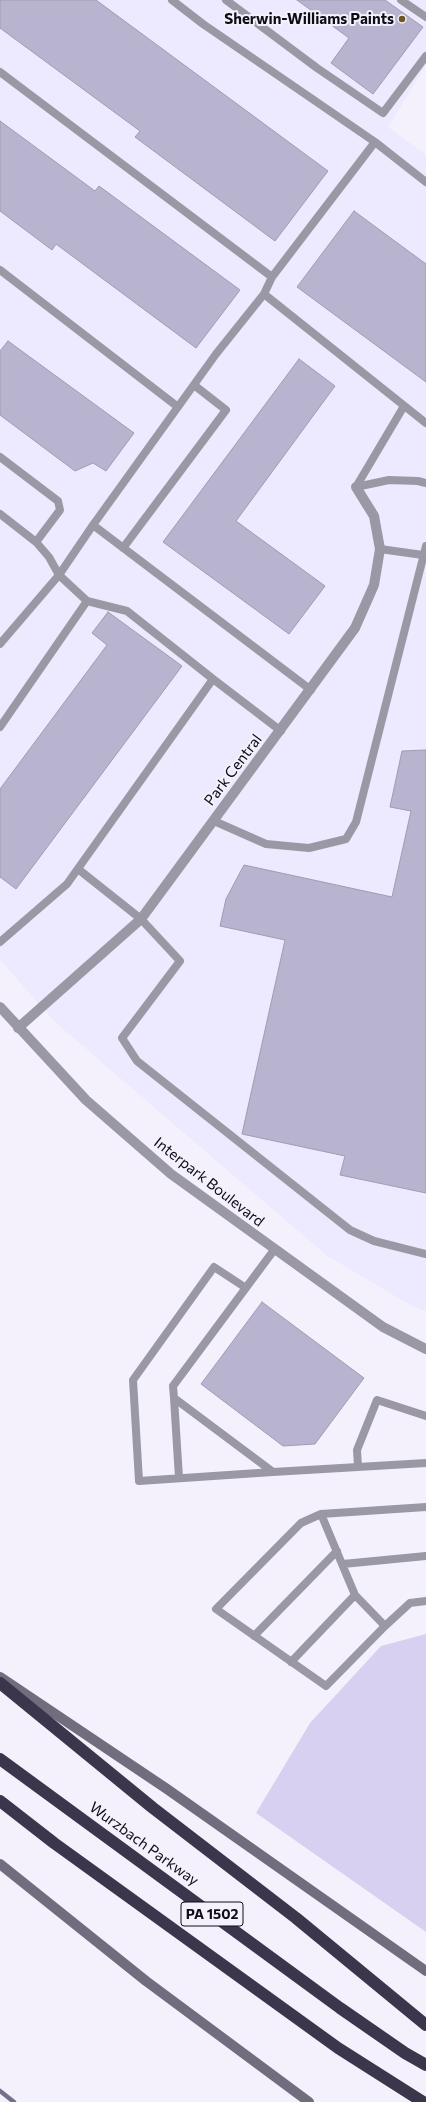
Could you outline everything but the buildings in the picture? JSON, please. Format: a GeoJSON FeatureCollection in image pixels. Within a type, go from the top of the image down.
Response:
{"type":"FeatureCollection","features":[{"type":"Feature","properties":{"kind":"highway"},"geometry":{"type":"LineString","coordinates":[[0,1683],[153,1808],[296,1918],[426,2025]]}},
{"type":"Feature","properties":{"kind":"highway","name":"Wurzbach Parkway"},"geometry":{"type":"LineString","coordinates":[[0,1759],[334,2003],[405,2053],[426,2065]]}},
{"type":"Feature","properties":{"kind":"highway","name":"PA 1502"},"geometry":{"type":"LineString","coordinates":[[0,1801],[54,1843],[338,2048],[423,2102]]}},
{"type":"Feature","properties":{"kind":"highway"},"geometry":{"type":"LineString","coordinates":[[0,1812],[54,1843]]}},
{"type":"Feature","properties":{"kind":"main road"},"geometry":{"type":"LineString","coordinates":[[0,1677],[167,1789],[426,1971]]}},
{"type":"Feature","properties":{"kind":"main road"},"geometry":{"type":"LineString","coordinates":[[0,1864],[146,1981],[309,2102]]}},
{"type":"Feature","properties":{"kind":"street","name":"Park Central"},"geometry":{"type":"LineString","coordinates":[[18,1028],[141,919],[342,648],[366,607],[374,585],[380,549],[374,516],[356,487]]}},
{"type":"Feature","properties":{"kind":"street","name":"Interpark Boulevard"},"geometry":{"type":"LineString","coordinates":[[0,1007],[86,1100],[171,1174],[274,1250],[384,1327],[426,1349]]}},
{"type":"Feature","properties":{"kind":"lane"},"geometry":{"type":"LineString","coordinates":[[172,0],[203,24],[375,142],[426,182]]}},
{"type":"Feature","properties":{"kind":"lane"},"geometry":{"type":"LineString","coordinates":[[226,0],[317,68],[382,113],[426,56]]}},
{"type":"Feature","properties":{"kind":"lane"},"geometry":{"type":"LineString","coordinates":[[401,0],[426,17]]}},
{"type":"Feature","properties":{"kind":"lane"},"geometry":{"type":"LineString","coordinates":[[0,72],[272,277]]}},
{"type":"Feature","properties":{"kind":"lane"},"geometry":{"type":"LineString","coordinates":[[0,644],[59,575],[93,525],[194,385],[264,294],[272,277],[375,142]]}},
{"type":"Feature","properties":{"kind":"lane"},"geometry":{"type":"LineString","coordinates":[[0,270],[178,407]]}},
{"type":"Feature","properties":{"kind":"lane"},"geometry":{"type":"LineString","coordinates":[[264,294],[426,423]]}},
{"type":"Feature","properties":{"kind":"lane"},"geometry":{"type":"LineString","coordinates":[[123,548],[226,410],[194,385]]}},
{"type":"Feature","properties":{"kind":"lane"},"geometry":{"type":"LineString","coordinates":[[356,487],[404,406]]}},
{"type":"Feature","properties":{"kind":"lane"},"geometry":{"type":"LineString","coordinates":[[0,458],[58,501],[60,510],[36,542]]}},
{"type":"Feature","properties":{"kind":"lane"},"geometry":{"type":"LineString","coordinates":[[356,487],[389,480],[418,481],[426,483]]}},
{"type":"Feature","properties":{"kind":"lane"},"geometry":{"type":"LineString","coordinates":[[0,514],[36,542],[49,557],[59,575],[87,601],[127,611],[281,731]]}},
{"type":"Feature","properties":{"kind":"lane"},"geometry":{"type":"LineString","coordinates":[[93,525],[311,690]]}},
{"type":"Feature","properties":{"kind":"lane"},"geometry":{"type":"LineString","coordinates":[[214,821],[266,844],[309,848],[346,839],[356,822],[426,546]]}},
{"type":"Feature","properties":{"kind":"lane"},"geometry":{"type":"LineString","coordinates":[[380,549],[423,554]]}},
{"type":"Feature","properties":{"kind":"lane"},"geometry":{"type":"LineString","coordinates":[[0,727],[87,601]]}},
{"type":"Feature","properties":{"kind":"lane"},"geometry":{"type":"LineString","coordinates":[[0,942],[67,884],[213,679]]}},
{"type":"Feature","properties":{"kind":"lane"},"geometry":{"type":"LineString","coordinates":[[78,869],[141,919],[180,961],[122,1038],[137,1062],[350,1230],[374,1241],[426,1254]]}},
{"type":"Feature","properties":{"kind":"lane"},"geometry":{"type":"LineString","coordinates":[[180,1478],[173,1386],[274,1250]]}},
{"type":"Feature","properties":{"kind":"lane"},"geometry":{"type":"LineString","coordinates":[[246,1288],[214,1267],[133,1380],[139,1481],[426,1463]]}},
{"type":"Feature","properties":{"kind":"lane"},"geometry":{"type":"LineString","coordinates":[[174,1398],[273,1472]]}},
{"type":"Feature","properties":{"kind":"lane"},"geometry":{"type":"LineString","coordinates":[[358,1467],[357,1450],[377,1400],[426,1416]]}},
{"type":"Feature","properties":{"kind":"lane"},"geometry":{"type":"LineString","coordinates":[[426,1506],[321,1514],[301,1523],[216,1609],[326,1686],[385,1626],[410,1603],[426,1601]]}},
{"type":"Feature","properties":{"kind":"lane"},"geometry":{"type":"LineString","coordinates":[[321,1514],[355,1595],[385,1626]]}},
{"type":"Feature","properties":{"kind":"lane"},"geometry":{"type":"LineString","coordinates":[[254,1636],[338,1552]]}},
{"type":"Feature","properties":{"kind":"lane"},"geometry":{"type":"LineString","coordinates":[[343,1564],[426,1556]]}},
{"type":"Feature","properties":{"kind":"lane"},"geometry":{"type":"LineString","coordinates":[[290,1662],[355,1595]]}},
{"type":"Feature","properties":{"kind":"shaded area"},"geometry":{"type":"Polygon","coordinates":[[[0,0],[426,0],[426,65],[388,127],[426,155],[426,1311],[412,1306],[326,1255],[55,1022],[0,960],[0,0]]]}},
{"type":"Feature","properties":{"kind":"shaded area"},"geometry":{"type":"Polygon","coordinates":[[[426,1634],[426,1932],[256,1813],[310,1723],[381,1646],[426,1634]]]}},
{"type":"Feature","properties":{"kind":"waterway"},"geometry":{"type":"LineString","coordinates":[[0,2091],[14,2102]]}},
{"type":"Feature","properties":{"kind":"place","name":"Sherwin-Williams Paints"},"geometry":{"type":"Point","coordinates":[402,19]}}]}
